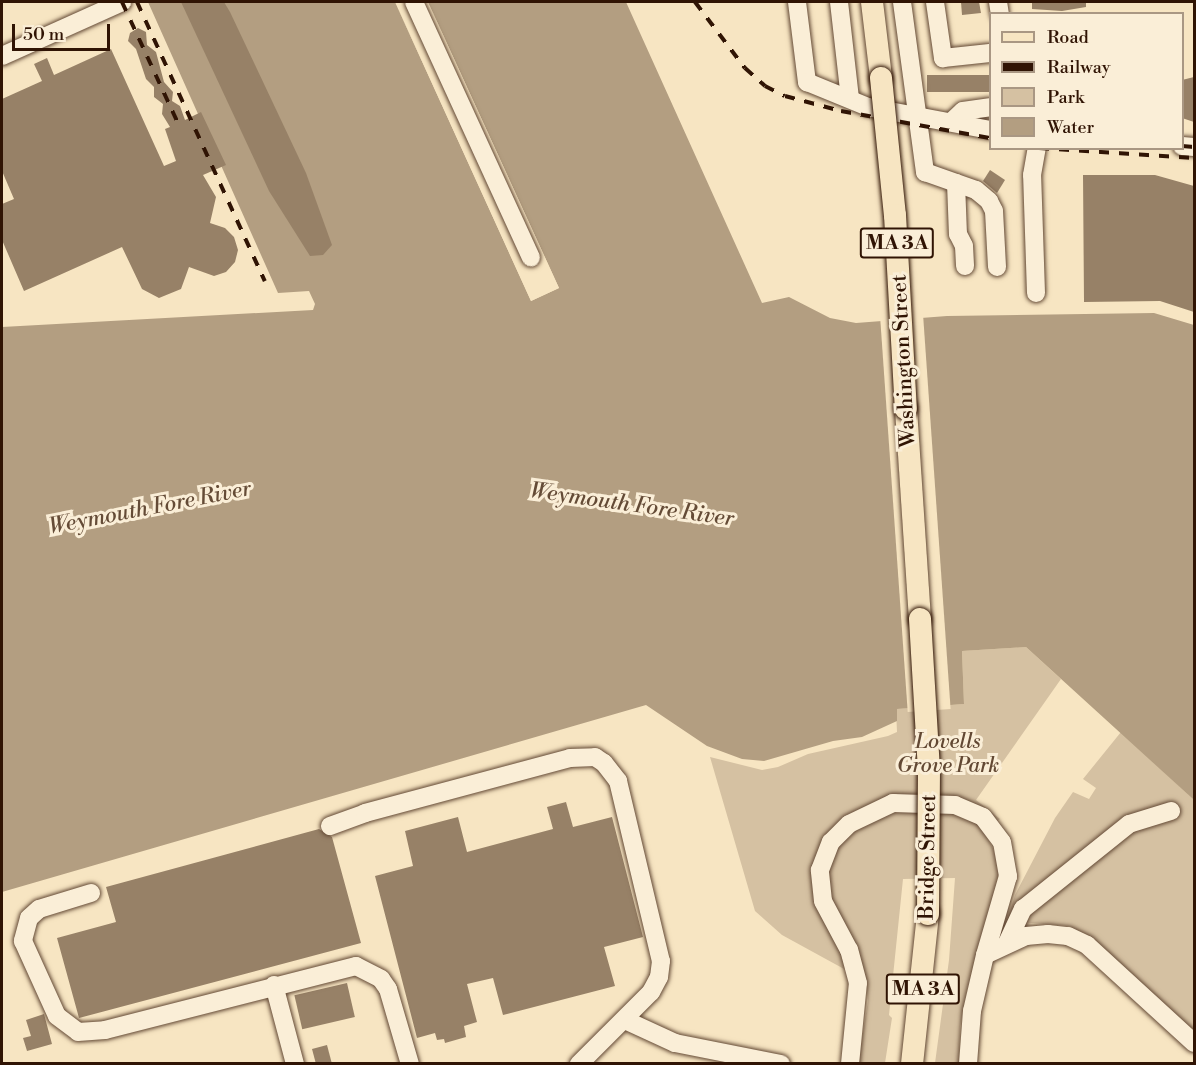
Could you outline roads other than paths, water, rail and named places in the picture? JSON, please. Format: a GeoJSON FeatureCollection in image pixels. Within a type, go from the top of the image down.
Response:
{"type":"FeatureCollection","features":[{"type":"Feature","properties":{"kind":"main road","name":"Washington Street"},"geometry":{"type":"LineString","coordinates":[[872,2],[895,215],[915,542]]}},
{"type":"Feature","properties":{"kind":"main road","name":"Bridge Street"},"geometry":{"type":"LineString","coordinates":[[912,1064],[928,914],[929,769],[915,542]]}},
{"type":"Feature","properties":{"kind":"street"},"geometry":{"type":"LineString","coordinates":[[2,56],[122,2]]}},
{"type":"Feature","properties":{"kind":"street"},"geometry":{"type":"LineString","coordinates":[[414,2],[531,257]]}},
{"type":"Feature","properties":{"kind":"street"},"geometry":{"type":"LineString","coordinates":[[797,2],[807,82],[868,107],[989,130]]}},
{"type":"Feature","properties":{"kind":"street"},"geometry":{"type":"LineString","coordinates":[[839,2],[850,98]]}},
{"type":"Feature","properties":{"kind":"street"},"geometry":{"type":"LineString","coordinates":[[903,2],[925,172],[976,190],[994,211],[997,267]]}},
{"type":"Feature","properties":{"kind":"street"},"geometry":{"type":"LineString","coordinates":[[935,2],[943,58],[989,53]]}},
{"type":"Feature","properties":{"kind":"street"},"geometry":{"type":"LineString","coordinates":[[951,122],[963,111],[989,107]]}},
{"type":"Feature","properties":{"kind":"street"},"geometry":{"type":"LineString","coordinates":[[1036,293],[1032,175],[1037,150]]}},
{"type":"Feature","properties":{"kind":"street"},"geometry":{"type":"LineString","coordinates":[[956,183],[958,234],[964,246],[965,266]]}},
{"type":"Feature","properties":{"kind":"street"},"geometry":{"type":"LineString","coordinates":[[330,826],[570,758],[595,757],[604,763],[618,781],[661,961],[659,978],[651,992],[626,1020],[579,1064]]}},
{"type":"Feature","properties":{"kind":"street"},"geometry":{"type":"LineString","coordinates":[[850,1064],[858,983],[849,950],[824,901],[820,870],[831,842],[849,824],[893,803],[955,805],[983,817],[1002,842],[1008,876],[985,955],[972,1011],[968,1064]]}},
{"type":"Feature","properties":{"kind":"street"},"geometry":{"type":"LineString","coordinates":[[1007,943],[1023,909],[1129,824],[1171,811]]}},
{"type":"Feature","properties":{"kind":"street"},"geometry":{"type":"LineString","coordinates":[[91,892],[39,909],[29,918],[23,941],[57,1016],[78,1032],[105,1030],[345,966],[368,970],[388,989],[410,1064]]}},
{"type":"Feature","properties":{"kind":"street"},"geometry":{"type":"LineString","coordinates":[[985,955],[1007,943],[1048,934],[1068,936],[1087,945],[1194,1042]]}},
{"type":"Feature","properties":{"kind":"street"},"geometry":{"type":"LineString","coordinates":[[274,985],[295,1064]]}},
{"type":"Feature","properties":{"kind":"street"},"geometry":{"type":"LineString","coordinates":[[626,1020],[675,1043],[781,1064]]}},
{"type":"Feature","properties":{"kind":"water","name":"Weymouth Fore River"},"geometry":{"type":"Polygon","coordinates":[[[148,2],[395,2],[531,301],[559,288],[428,2],[626,2],[762,303],[789,297],[830,318],[856,323],[947,316],[1154,313],[1194,325],[1194,800],[1026,647],[962,651],[964,704],[897,709],[897,721],[862,737],[833,741],[764,761],[742,759],[707,746],[646,705],[2,892],[2,327],[313,310],[315,304],[309,291],[278,293],[148,2]]]}},
{"type":"Feature","properties":{"kind":"railway"},"geometry":{"type":"LineString","coordinates":[[122,2],[178,123]]}},
{"type":"Feature","properties":{"kind":"railway"},"geometry":{"type":"LineString","coordinates":[[137,2],[265,281]]}},
{"type":"Feature","properties":{"kind":"railway"},"geometry":{"type":"LineString","coordinates":[[695,2],[745,68],[765,86],[785,96],[841,111],[989,138]]}},
{"type":"Feature","properties":{"kind":"railway"},"geometry":{"type":"LineString","coordinates":[[1184,146],[1194,147]]}},
{"type":"Feature","properties":{"kind":"railway"},"geometry":{"type":"LineString","coordinates":[[1070,150],[1194,158]]}},
{"type":"Feature","properties":{"kind":"park label","name":"Lovells Grove Park"},"geometry":{"type":"Point","coordinates":[948,754]}}]}
